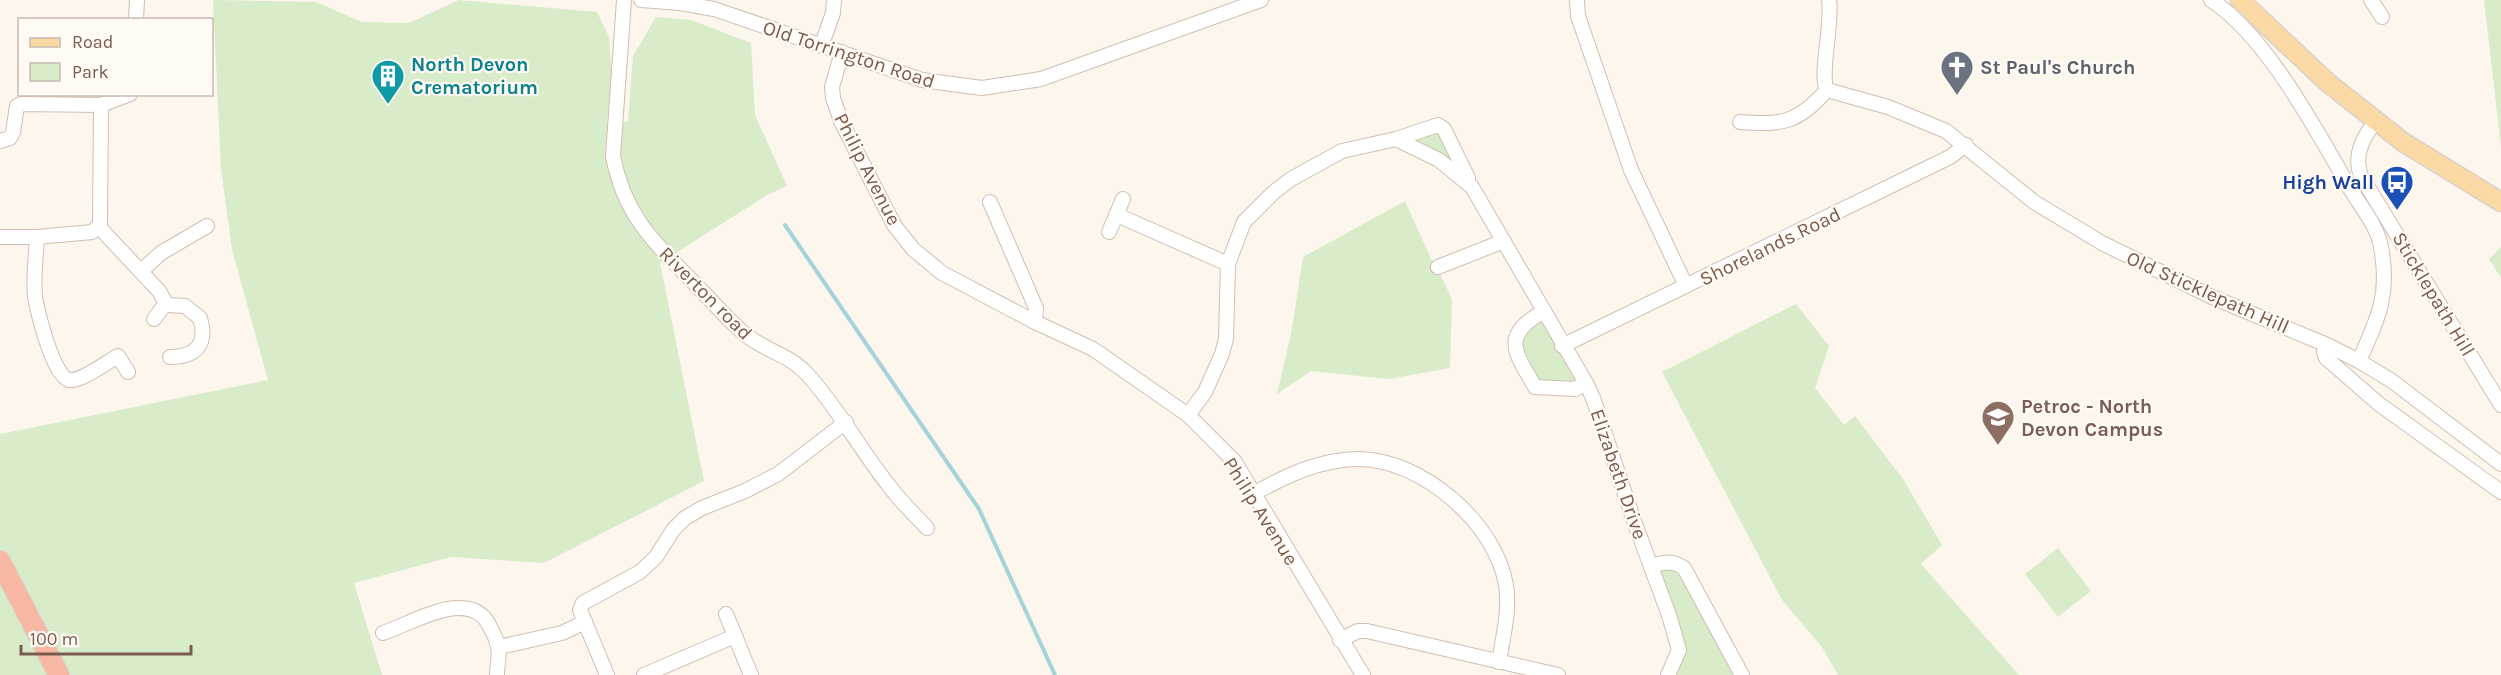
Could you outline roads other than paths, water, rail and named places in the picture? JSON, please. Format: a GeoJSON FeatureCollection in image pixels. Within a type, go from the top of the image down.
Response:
{"type":"FeatureCollection","features":[{"type":"Feature","properties":{"kind":"highway"},"geometry":{"type":"LineString","coordinates":[[0,561],[59,675]]}},
{"type":"Feature","properties":{"kind":"main road"},"geometry":{"type":"LineString","coordinates":[[2241,0],[2326,82],[2434,162],[2501,202]]}},
{"type":"Feature","properties":{"kind":"street"},"geometry":{"type":"LineString","coordinates":[[136,0],[136,18]]}},
{"type":"Feature","properties":{"kind":"street","name":"Riverton road"},"geometry":{"type":"LineString","coordinates":[[624,0],[613,156],[618,181],[626,202],[639,225],[745,334],[767,350],[789,357],[806,372],[846,422],[890,487],[927,528]]}},
{"type":"Feature","properties":{"kind":"street","name":"Old Torrington Road"},"geometry":{"type":"LineString","coordinates":[[641,0],[714,9],[922,80],[945,85],[994,88],[1041,79],[1222,6],[1261,0]]}},
{"type":"Feature","properties":{"kind":"street"},"geometry":{"type":"LineString","coordinates":[[822,45],[833,13],[834,0]]}},
{"type":"Feature","properties":{"kind":"street","name":"Shorelands Road"},"geometry":{"type":"LineString","coordinates":[[1577,0],[1578,16],[1631,170],[1686,286],[1950,157],[1966,145]]}},
{"type":"Feature","properties":{"kind":"street"},"geometry":{"type":"LineString","coordinates":[[1739,122],[1764,123],[1798,117],[1827,90],[1824,82],[1829,38],[1829,0]]}},
{"type":"Feature","properties":{"kind":"street"},"geometry":{"type":"LineString","coordinates":[[2211,0],[2227,10],[2251,36],[2280,74],[2337,166],[2381,244],[2384,269],[2383,302],[2359,361]]}},
{"type":"Feature","properties":{"kind":"street"},"geometry":{"type":"LineString","coordinates":[[2371,0],[2382,17]]}},
{"type":"Feature","properties":{"kind":"street","name":"Philip Avenue"},"geometry":{"type":"LineString","coordinates":[[842,52],[834,74],[833,99],[841,121],[894,225],[913,249],[942,273],[1035,322],[1093,349],[1188,415],[1235,462],[1363,675]]}},
{"type":"Feature","properties":{"kind":"street","name":"Old Sticklepath Hill"},"geometry":{"type":"LineString","coordinates":[[1827,90],[1916,117],[1946,130],[2034,202],[2102,243],[2212,297],[2327,345],[2359,361],[2392,381],[2501,464]]}},
{"type":"Feature","properties":{"kind":"street"},"geometry":{"type":"LineString","coordinates":[[0,141],[10,138],[14,132],[17,106],[21,104],[101,105],[125,96]]}},
{"type":"Feature","properties":{"kind":"street"},"geometry":{"type":"LineString","coordinates":[[0,237],[37,237],[92,232],[99,227],[102,219],[101,105]]}},
{"type":"Feature","properties":{"kind":"street","name":"Sticklepath Hill"},"geometry":{"type":"LineString","coordinates":[[2376,120],[2357,158],[2361,176],[2501,405]]}},
{"type":"Feature","properties":{"kind":"street","name":"Elizabeth Drive"},"geometry":{"type":"LineString","coordinates":[[1188,415],[1204,392],[1222,354],[1226,339],[1228,264],[1244,222],[1274,192],[1291,179],[1342,151],[1396,139],[1436,125],[1441,126],[1472,187],[1593,398],[1670,615],[1679,650],[1668,675]]}},
{"type":"Feature","properties":{"kind":"street","name":"Elizabeth Drive"},"geometry":{"type":"LineString","coordinates":[[1396,139],[1439,160],[1472,187]]}},
{"type":"Feature","properties":{"kind":"street"},"geometry":{"type":"LineString","coordinates":[[1109,232],[1123,199]]}},
{"type":"Feature","properties":{"kind":"street"},"geometry":{"type":"LineString","coordinates":[[990,202],[1036,308],[1035,322]]}},
{"type":"Feature","properties":{"kind":"street"},"geometry":{"type":"LineString","coordinates":[[1117,215],[1228,264]]}},
{"type":"Feature","properties":{"kind":"street"},"geometry":{"type":"LineString","coordinates":[[141,271],[160,253],[207,226]]}},
{"type":"Feature","properties":{"kind":"street"},"geometry":{"type":"LineString","coordinates":[[99,227],[159,291],[166,303]]}},
{"type":"Feature","properties":{"kind":"street"},"geometry":{"type":"LineString","coordinates":[[37,237],[35,295],[49,347],[62,376],[69,380],[78,380],[118,356]]}},
{"type":"Feature","properties":{"kind":"street"},"geometry":{"type":"LineString","coordinates":[[1438,267],[1504,241]]}},
{"type":"Feature","properties":{"kind":"street"},"geometry":{"type":"LineString","coordinates":[[1562,346],[1686,286]]}},
{"type":"Feature","properties":{"kind":"street"},"geometry":{"type":"LineString","coordinates":[[154,319],[166,303]]}},
{"type":"Feature","properties":{"kind":"street"},"geometry":{"type":"LineString","coordinates":[[166,303],[185,306],[194,311],[203,327],[201,341],[192,352],[183,357],[170,357]]}},
{"type":"Feature","properties":{"kind":"street","name":"Elizabeth Drive"},"geometry":{"type":"LineString","coordinates":[[1544,311],[1527,321],[1515,340],[1515,351],[1535,387],[1575,389],[1586,383]]}},
{"type":"Feature","properties":{"kind":"street"},"geometry":{"type":"LineString","coordinates":[[111,343],[128,372]]}},
{"type":"Feature","properties":{"kind":"street"},"geometry":{"type":"LineString","coordinates":[[2327,345],[2324,352],[2326,358],[2377,403],[2501,492]]}},
{"type":"Feature","properties":{"kind":"street"},"geometry":{"type":"LineString","coordinates":[[608,675],[579,610],[583,603],[640,572],[656,557],[673,531],[685,518],[778,474],[846,422]]}},
{"type":"Feature","properties":{"kind":"street"},"geometry":{"type":"LineString","coordinates":[[1253,494],[1312,465],[1361,459],[1392,465],[1442,490],[1463,507],[1485,534],[1501,566],[1506,586],[1508,612],[1499,662]]}},
{"type":"Feature","properties":{"kind":"street"},"geometry":{"type":"LineString","coordinates":[[1651,566],[1668,561],[1676,562],[1684,568],[1742,675]]}},
{"type":"Feature","properties":{"kind":"street"},"geometry":{"type":"LineString","coordinates":[[383,633],[438,612],[459,607],[474,609],[489,623],[499,647],[497,675]]}},
{"type":"Feature","properties":{"kind":"street"},"geometry":{"type":"LineString","coordinates":[[726,614],[751,675]]}},
{"type":"Feature","properties":{"kind":"street"},"geometry":{"type":"LineString","coordinates":[[499,647],[562,633],[585,622]]}},
{"type":"Feature","properties":{"kind":"street"},"geometry":{"type":"LineString","coordinates":[[1340,640],[1358,631],[1367,631],[1557,675]]}},
{"type":"Feature","properties":{"kind":"street"},"geometry":{"type":"LineString","coordinates":[[644,675],[735,636]]}},
{"type":"Feature","properties":{"kind":"waterway"},"geometry":{"type":"LineString","coordinates":[[785,225],[979,509],[1055,675]]}},
{"type":"Feature","properties":{"kind":"place","name":"St Paul's Church"},"geometry":{"type":"Point","coordinates":[1957,96]}},
{"type":"Feature","properties":{"kind":"place","name":"North Devon Crematorium"},"geometry":{"type":"Point","coordinates":[388,105]}},
{"type":"Feature","properties":{"kind":"place","name":"High Wall"},"geometry":{"type":"Point","coordinates":[2397,211]}},
{"type":"Feature","properties":{"kind":"place","name":"Petroc - North Devon Campus"},"geometry":{"type":"Point","coordinates":[1998,446]}}]}
